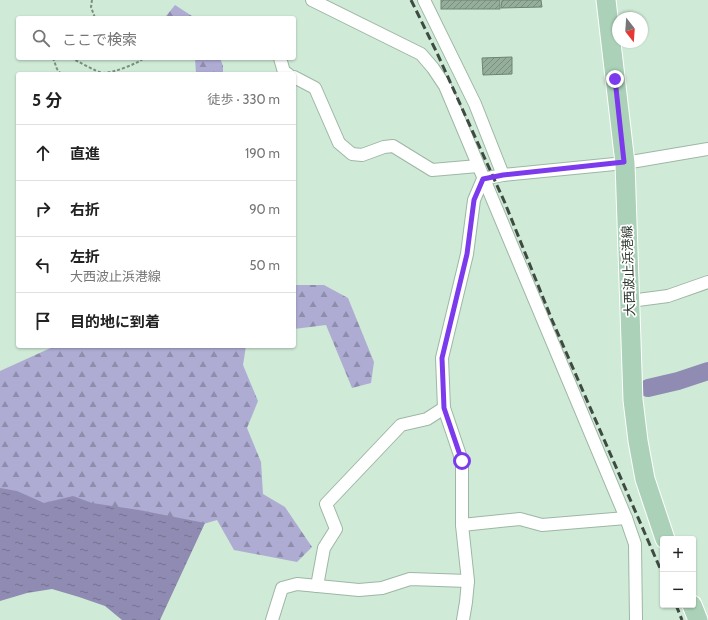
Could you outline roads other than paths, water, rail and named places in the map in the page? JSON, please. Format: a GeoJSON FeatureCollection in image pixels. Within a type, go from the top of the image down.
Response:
{"type":"FeatureCollection","features":[{"type":"Feature","properties":{"kind":"main road","name":"大西波止浜港線"},"geometry":{"type":"LineString","coordinates":[[606,0],[624,162],[630,301],[630,354],[633,400],[638,441],[645,479],[664,536]]}},
{"type":"Feature","properties":{"kind":"main road"},"geometry":{"type":"LineString","coordinates":[[693,608],[698,620]]}},
{"type":"Feature","properties":{"kind":"street"},"geometry":{"type":"LineString","coordinates":[[312,0],[421,54],[445,86],[626,518],[635,544],[636,620]]}},
{"type":"Feature","properties":{"kind":"street"},"geometry":{"type":"LineString","coordinates":[[424,0],[475,104],[503,175]]}},
{"type":"Feature","properties":{"kind":"street"},"geometry":{"type":"LineString","coordinates":[[281,60],[284,72]]}},
{"type":"Feature","properties":{"kind":"street"},"geometry":{"type":"LineString","coordinates":[[296,78],[315,88],[339,143],[352,154],[362,155],[384,147],[393,146],[432,170],[478,166]]}},
{"type":"Feature","properties":{"kind":"street"},"geometry":{"type":"LineString","coordinates":[[483,179],[503,175],[624,162],[708,149]]}},
{"type":"Feature","properties":{"kind":"street"},"geometry":{"type":"LineString","coordinates":[[462,620],[466,602],[468,581],[462,525],[462,461],[444,408],[442,358],[467,254],[474,200],[483,179]]}},
{"type":"Feature","properties":{"kind":"street"},"geometry":{"type":"LineString","coordinates":[[630,301],[668,296],[708,282]]}},
{"type":"Feature","properties":{"kind":"street"},"geometry":{"type":"LineString","coordinates":[[317,586],[324,548],[336,529],[326,504],[401,425],[427,419],[444,408]]}},
{"type":"Feature","properties":{"kind":"street"},"geometry":{"type":"LineString","coordinates":[[462,525],[520,519],[542,525],[626,518]]}},
{"type":"Feature","properties":{"kind":"street"},"geometry":{"type":"LineString","coordinates":[[272,620],[282,588],[297,584],[359,590],[382,588],[410,579],[468,581]]}},
{"type":"Feature","properties":{"kind":"water"},"geometry":{"type":"Polygon","coordinates":[[[0,488],[17,491],[44,503],[73,496],[92,503],[139,510],[205,523],[160,620],[122,620],[105,606],[52,589],[27,593],[0,601],[0,488]]]}},
{"type":"Feature","properties":{"kind":"waterway"},"geometry":{"type":"LineString","coordinates":[[648,388],[678,381],[708,371]]}},
{"type":"Feature","properties":{"kind":"railway"},"geometry":{"type":"LineString","coordinates":[[411,0],[437,53],[505,203],[552,320],[662,572]]}},
{"type":"Feature","properties":{"kind":"railway"},"geometry":{"type":"LineString","coordinates":[[677,608],[682,620]]}}]}
